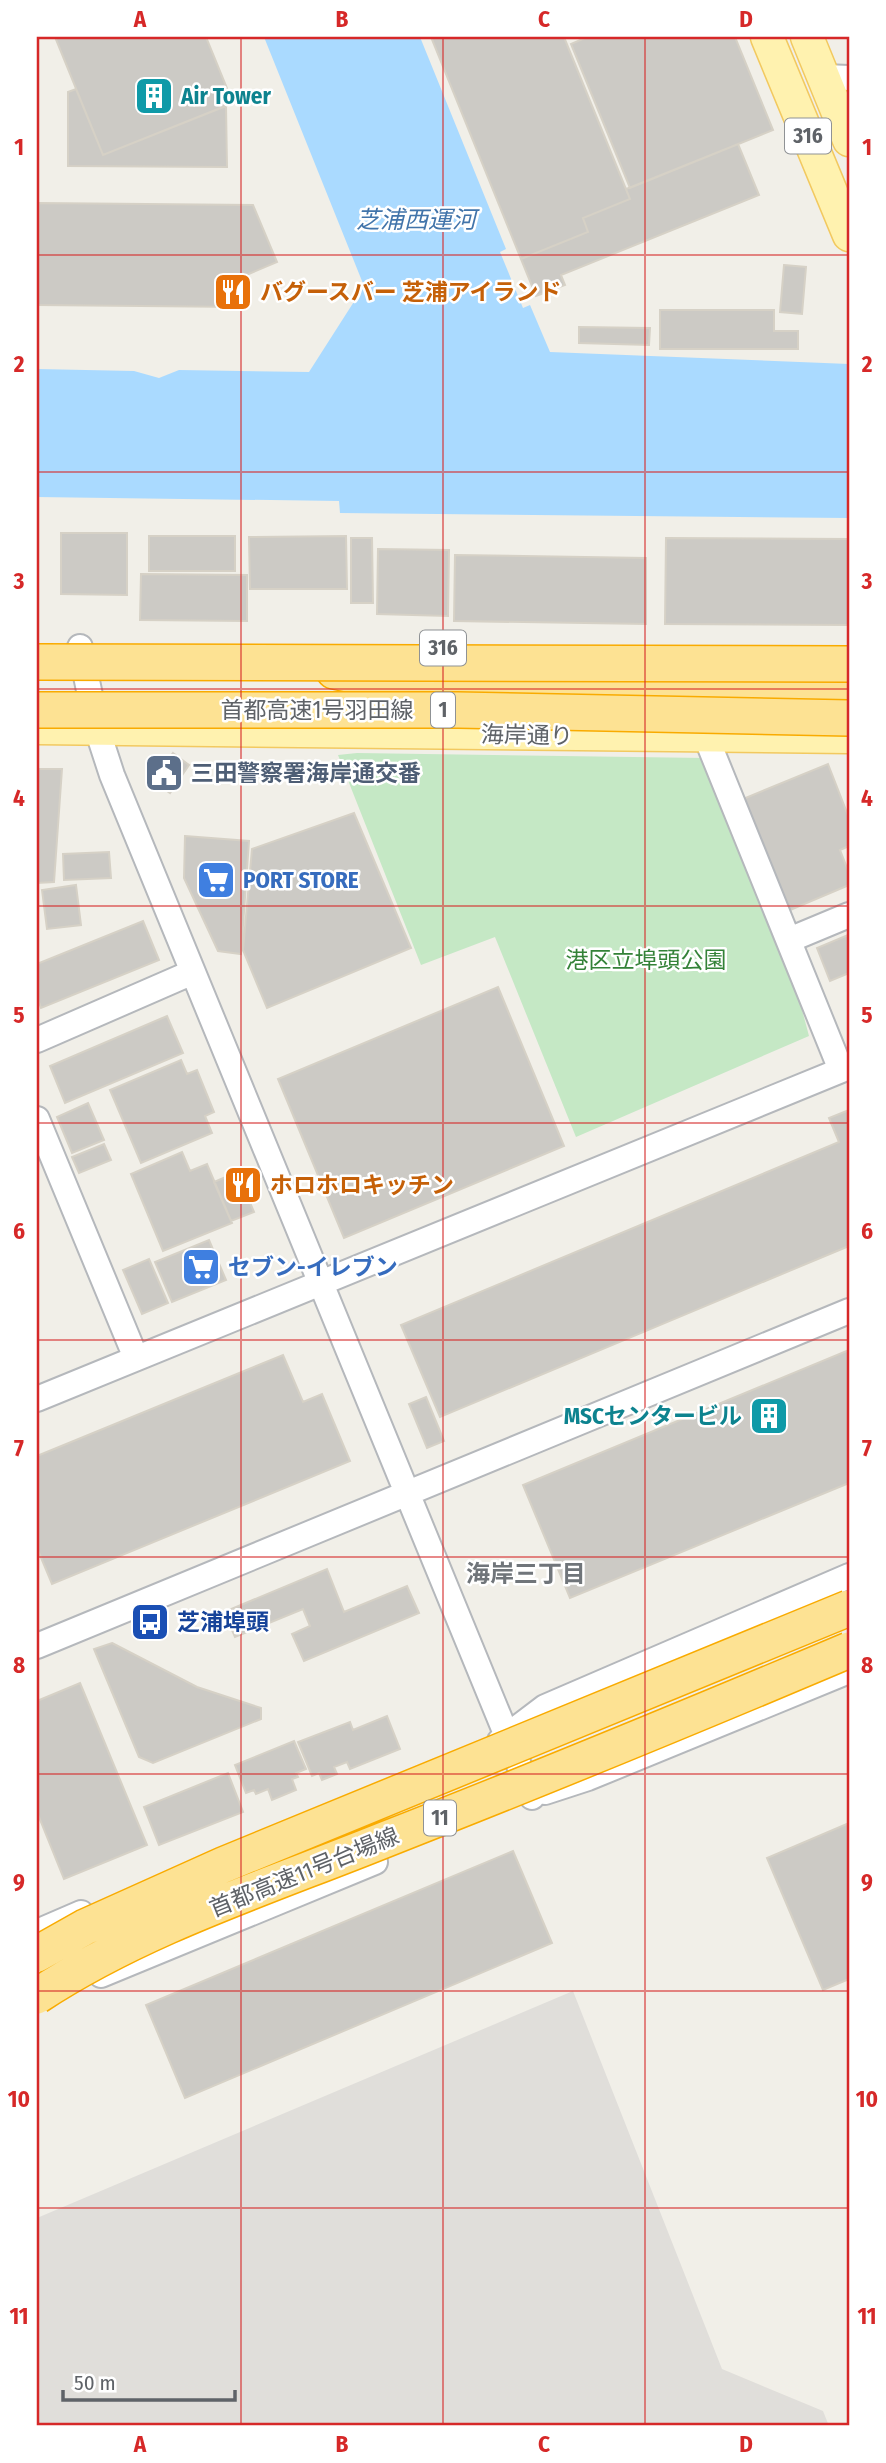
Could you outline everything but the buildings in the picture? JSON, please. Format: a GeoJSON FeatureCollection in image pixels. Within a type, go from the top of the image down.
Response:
{"type":"FeatureCollection","features":[{"type":"Feature","properties":{"kind":"highway"},"geometry":{"type":"LineString","coordinates":[[220,648],[382,681],[849,690]]}},
{"type":"Feature","properties":{"kind":"highway","name":"首都高速1号羽田線"},"geometry":{"type":"LineString","coordinates":[[37,662],[849,664]]}},
{"type":"Feature","properties":{"kind":"highway"},"geometry":{"type":"LineString","coordinates":[[37,685],[167,687],[458,710]]}},
{"type":"Feature","properties":{"kind":"highway","name":"首都高速1号羽田線"},"geometry":{"type":"LineString","coordinates":[[37,710],[458,710],[849,718]]}},
{"type":"Feature","properties":{"kind":"highway","name":"首都高速11号台場線"},"geometry":{"type":"LineString","coordinates":[[37,1954],[85,1927],[223,1865],[836,1610]]}},
{"type":"Feature","properties":{"kind":"highway","name":"首都高速11号台場線"},"geometry":{"type":"LineString","coordinates":[[37,1996],[93,1962],[192,1916],[847,1655]]}},
{"type":"Feature","properties":{"kind":"main road","name":"316"},"geometry":{"type":"LineString","coordinates":[[767,37],[849,235]]}},
{"type":"Feature","properties":{"kind":"main road","name":"316"},"geometry":{"type":"LineString","coordinates":[[807,37],[837,77],[849,140]]}},
{"type":"Feature","properties":{"kind":"main road","name":"316"},"geometry":{"type":"LineString","coordinates":[[37,645],[849,649]]}},
{"type":"Feature","properties":{"kind":"main road","name":"海岸通り"},"geometry":{"type":"LineString","coordinates":[[37,728],[849,737]]}},
{"type":"Feature","properties":{"kind":"street"},"geometry":{"type":"LineString","coordinates":[[80,647],[97,729],[112,775],[532,1797]]}},
{"type":"Feature","properties":{"kind":"street"},"geometry":{"type":"LineString","coordinates":[[37,1399],[845,1069],[706,737]]}},
{"type":"Feature","properties":{"kind":"street"},"geometry":{"type":"LineString","coordinates":[[789,940],[849,915]]}},
{"type":"Feature","properties":{"kind":"street"},"geometry":{"type":"LineString","coordinates":[[37,1040],[193,972]]}},
{"type":"Feature","properties":{"kind":"street"},"geometry":{"type":"LineString","coordinates":[[37,1119],[136,1358]]}},
{"type":"Feature","properties":{"kind":"street"},"geometry":{"type":"LineString","coordinates":[[37,1646],[849,1311]]}},
{"type":"Feature","properties":{"kind":"street"},"geometry":{"type":"LineString","coordinates":[[37,1932],[506,1738],[545,1707],[849,1576]]}},
{"type":"Feature","properties":{"kind":"street"},"geometry":{"type":"LineString","coordinates":[[836,1610],[849,1600]]}},
{"type":"Feature","properties":{"kind":"street"},"geometry":{"type":"LineString","coordinates":[[37,2002],[532,1797],[588,1778],[847,1655]]}},
{"type":"Feature","properties":{"kind":"shaded area"},"geometry":{"type":"Polygon","coordinates":[[[573,1991],[722,2369],[823,2411],[829,2426],[37,2426],[37,2218],[573,1991]]]}},
{"type":"Feature","properties":{"kind":"green space","name":"港区立埠頭公園"},"geometry":{"type":"Polygon","coordinates":[[[357,753],[705,758],[789,961],[809,1036],[576,1137],[495,937],[421,965],[338,755],[357,753]]]}},
{"type":"Feature","properties":{"kind":"water","name":"芝浦西運河"},"geometry":{"type":"Polygon","coordinates":[[[264,37],[420,37],[506,249],[500,252],[523,308],[530,305],[550,352],[849,364],[849,518],[340,513],[339,501],[37,497],[37,369],[134,371],[159,378],[179,370],[309,372],[364,286],[264,37]]]}},
{"type":"Feature","properties":{"kind":"tram line"},"geometry":{"type":"LineString","coordinates":[[37,1949],[849,1614]]}},
{"type":"Feature","properties":{"kind":"tram line"},"geometry":{"type":"LineString","coordinates":[[37,1977],[849,1634]]}},
{"type":"Feature","properties":{"kind":"place","name":"Air Tower"},"geometry":{"type":"Point","coordinates":[154,96]}},
{"type":"Feature","properties":{"kind":"place","name":"バグースバー 芝浦アイランド"},"geometry":{"type":"Point","coordinates":[233,292]}},
{"type":"Feature","properties":{"kind":"place","name":"三田警察署海岸通交番"},"geometry":{"type":"Point","coordinates":[164,773]}},
{"type":"Feature","properties":{"kind":"place","name":"PORT STORE"},"geometry":{"type":"Point","coordinates":[216,880]}},
{"type":"Feature","properties":{"kind":"place","name":"ホロホロキッチン"},"geometry":{"type":"Point","coordinates":[243,1185]}},
{"type":"Feature","properties":{"kind":"place","name":"セブン-イレブン"},"geometry":{"type":"Point","coordinates":[201,1267]}},
{"type":"Feature","properties":{"kind":"place","name":"MSCセンタービル"},"geometry":{"type":"Point","coordinates":[769,1416]}},
{"type":"Feature","properties":{"kind":"place","name":"芝浦埠頭"},"geometry":{"type":"Point","coordinates":[150,1622]}},
{"type":"Feature","properties":{"kind":"district","name":"海岸三丁目"},"geometry":{"type":"Point","coordinates":[526,1574]}}]}
